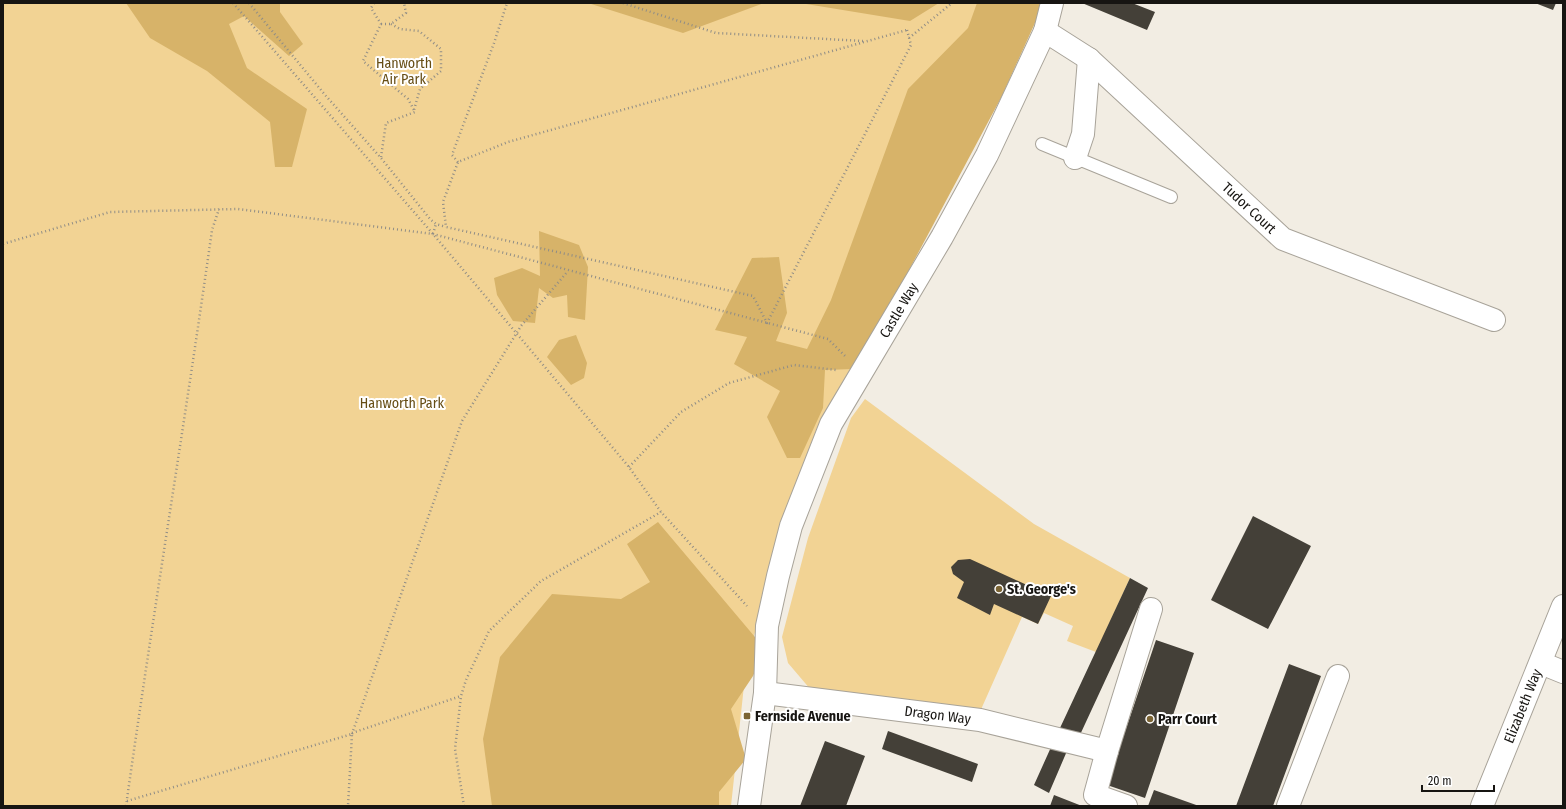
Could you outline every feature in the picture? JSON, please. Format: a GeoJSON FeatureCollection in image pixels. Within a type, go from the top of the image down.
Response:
{"type":"FeatureCollection","features":[{"type":"Feature","properties":{"kind":"street","name":"Castle Way"},"geometry":{"type":"LineString","coordinates":[[749,806],[765,693],[767,626],[778,576],[792,526],[831,424],[942,237],[987,155],[1045,31],[1052,3]]}},
{"type":"Feature","properties":{"kind":"street","name":"Tudor Court"},"geometry":{"type":"LineString","coordinates":[[1045,31],[1089,59],[1283,239],[1494,320]]}},
{"type":"Feature","properties":{"kind":"street"},"geometry":{"type":"LineString","coordinates":[[1075,158],[1083,134],[1089,59]]}},
{"type":"Feature","properties":{"kind":"street","name":"Elizabeth Way"},"geometry":{"type":"LineString","coordinates":[[1482,806],[1541,664],[1563,606]]}},
{"type":"Feature","properties":{"kind":"street"},"geometry":{"type":"LineString","coordinates":[[1126,806],[1094,795],[1152,608]]}},
{"type":"Feature","properties":{"kind":"street"},"geometry":{"type":"LineString","coordinates":[[1541,664],[1563,672]]}},
{"type":"Feature","properties":{"kind":"street"},"geometry":{"type":"LineString","coordinates":[[1288,806],[1338,676]]}},
{"type":"Feature","properties":{"kind":"street","name":"Dragon Way"},"geometry":{"type":"LineString","coordinates":[[765,693],[980,720],[1107,751]]}},
{"type":"Feature","properties":{"kind":"lane"},"geometry":{"type":"LineString","coordinates":[[1042,144],[1171,197]]}},
{"type":"Feature","properties":{"kind":"path"},"geometry":{"type":"LineString","coordinates":[[233,3],[433,234],[629,467],[661,512],[767,626]]}},
{"type":"Feature","properties":{"kind":"path"},"geometry":{"type":"LineString","coordinates":[[249,3],[321,90],[381,158],[407,192],[436,224],[753,296],[767,323]]}},
{"type":"Feature","properties":{"kind":"path"},"geometry":{"type":"LineString","coordinates":[[374,3],[372,8],[381,24]]}},
{"type":"Feature","properties":{"kind":"path"},"geometry":{"type":"LineString","coordinates":[[391,24],[406,14],[404,3]]}},
{"type":"Feature","properties":{"kind":"path"},"geometry":{"type":"LineString","coordinates":[[458,162],[452,155],[494,43],[507,3]]}},
{"type":"Feature","properties":{"kind":"path"},"geometry":{"type":"LineString","coordinates":[[623,3],[716,33],[866,42]]}},
{"type":"Feature","properties":{"kind":"path"},"geometry":{"type":"LineString","coordinates":[[909,38],[952,3]]}},
{"type":"Feature","properties":{"kind":"path"},"geometry":{"type":"LineString","coordinates":[[381,24],[391,24],[400,29],[419,31],[441,49],[441,71],[420,89],[415,112],[386,123],[381,158]]}},
{"type":"Feature","properties":{"kind":"path"},"geometry":{"type":"LineString","coordinates":[[381,24],[363,61],[408,99],[414,111]]}},
{"type":"Feature","properties":{"kind":"path"},"geometry":{"type":"LineString","coordinates":[[446,227],[443,202],[458,162],[508,142],[907,30],[911,45],[767,323]]}},
{"type":"Feature","properties":{"kind":"path"},"geometry":{"type":"LineString","coordinates":[[126,806],[212,230],[219,209]]}},
{"type":"Feature","properties":{"kind":"path"},"geometry":{"type":"LineString","coordinates":[[3,244],[110,212],[219,209],[238,209],[433,234],[828,339],[863,372]]}},
{"type":"Feature","properties":{"kind":"path"},"geometry":{"type":"LineString","coordinates":[[433,234],[436,224]]}},
{"type":"Feature","properties":{"kind":"path"},"geometry":{"type":"LineString","coordinates":[[348,806],[352,734],[462,421],[516,333],[568,271]]}},
{"type":"Feature","properties":{"kind":"path"},"geometry":{"type":"LineString","coordinates":[[629,467],[681,412],[729,383],[794,365],[863,372]]}},
{"type":"Feature","properties":{"kind":"path"},"geometry":{"type":"LineString","coordinates":[[464,806],[455,749],[461,696],[466,680],[489,631],[541,581],[661,512]]}},
{"type":"Feature","properties":{"kind":"path"},"geometry":{"type":"LineString","coordinates":[[127,801],[352,734],[461,696]]}},
{"type":"Feature","properties":{"kind":"green space","name":"Hanworth Park"},"geometry":{"type":"Polygon","coordinates":[[[3,3],[1024,3],[852,366],[817,428],[790,498],[746,667],[731,806],[3,806],[3,3]]]}},
{"type":"Feature","properties":{"kind":"green space"},"geometry":{"type":"Polygon","coordinates":[[[865,399],[1034,524],[1130,578],[1096,652],[1067,641],[1073,626],[1044,613],[1038,624],[1022,617],[979,714],[811,690],[788,663],[782,637],[808,538],[851,418],[865,399]]]}},
{"type":"Feature","properties":{"kind":"shaded area"},"geometry":{"type":"Polygon","coordinates":[[[126,3],[280,3],[280,12],[303,44],[289,56],[244,16],[229,24],[247,68],[307,109],[292,167],[275,167],[270,122],[207,71],[150,38],[126,3]]]}},
{"type":"Feature","properties":{"kind":"shaded area"},"geometry":{"type":"Polygon","coordinates":[[[588,3],[764,3],[683,33],[588,3]]]}},
{"type":"Feature","properties":{"kind":"shaded area"},"geometry":{"type":"Polygon","coordinates":[[[800,3],[939,3],[910,21],[800,3]]]}},
{"type":"Feature","properties":{"kind":"shaded area"},"geometry":{"type":"Polygon","coordinates":[[[977,3],[1044,3],[1002,96],[885,315],[853,369],[825,370],[823,408],[800,458],[787,458],[767,417],[780,391],[734,364],[747,337],[715,330],[752,258],[779,257],[787,313],[776,341],[807,349],[831,300],[908,89],[968,28],[977,3]]]}},
{"type":"Feature","properties":{"kind":"shaded area"},"geometry":{"type":"Polygon","coordinates":[[[539,231],[579,245],[588,267],[585,320],[568,317],[567,295],[553,298],[539,288],[535,323],[513,321],[497,295],[494,278],[522,268],[540,276],[539,231]]]}},
{"type":"Feature","properties":{"kind":"shaded area"},"geometry":{"type":"Polygon","coordinates":[[[576,335],[587,363],[584,378],[571,385],[547,357],[559,340],[576,335]]]}},
{"type":"Feature","properties":{"kind":"shaded area"},"geometry":{"type":"Polygon","coordinates":[[[658,522],[765,649],[753,676],[731,709],[746,759],[719,792],[719,806],[492,806],[483,739],[500,657],[552,594],[621,599],[650,582],[627,544],[658,522]]]}},
{"type":"Feature","properties":{"kind":"building"},"geometry":{"type":"Polygon","coordinates":[[[1082,3],[1132,3],[1155,12],[1147,30],[1082,3]]]}},
{"type":"Feature","properties":{"kind":"building"},"geometry":{"type":"Polygon","coordinates":[[[1535,3],[1556,3],[1553,10],[1535,3]]]}},
{"type":"Feature","properties":{"kind":"building"},"geometry":{"type":"Polygon","coordinates":[[[1253,516],[1311,546],[1268,629],[1211,600],[1253,516]]]}},
{"type":"Feature","properties":{"kind":"building","name":"St. George's"},"geometry":{"type":"Polygon","coordinates":[[[970,559],[1051,596],[1038,624],[994,604],[990,615],[957,598],[964,582],[953,574],[951,567],[958,560],[970,559]]]}},
{"type":"Feature","properties":{"kind":"building"},"geometry":{"type":"Polygon","coordinates":[[[1130,578],[1148,588],[1079,737],[1060,728],[1130,578]]]}},
{"type":"Feature","properties":{"kind":"building","name":"Parr Court"},"geometry":{"type":"Polygon","coordinates":[[[1156,640],[1194,653],[1145,798],[1107,785],[1156,640]]]}},
{"type":"Feature","properties":{"kind":"building"},"geometry":{"type":"Polygon","coordinates":[[[1289,664],[1321,676],[1273,806],[1236,806],[1289,664]]]}},
{"type":"Feature","properties":{"kind":"building"},"geometry":{"type":"Polygon","coordinates":[[[888,731],[978,764],[972,782],[882,749],[888,731]]]}},
{"type":"Feature","properties":{"kind":"building"},"geometry":{"type":"Polygon","coordinates":[[[825,741],[865,756],[846,806],[800,806],[825,741]]]}},
{"type":"Feature","properties":{"kind":"building"},"geometry":{"type":"Polygon","coordinates":[[[1052,745],[1067,751],[1049,793],[1034,785],[1052,745]]]}},
{"type":"Feature","properties":{"kind":"building"},"geometry":{"type":"Polygon","coordinates":[[[1154,790],[1199,806],[1148,806],[1154,790]]]}},
{"type":"Feature","properties":{"kind":"building"},"geometry":{"type":"Polygon","coordinates":[[[1054,795],[1082,806],[1050,806],[1054,795]]]}},
{"type":"Feature","properties":{"kind":"place","name":"St. George's"},"geometry":{"type":"Point","coordinates":[999,589]}},
{"type":"Feature","properties":{"kind":"place","name":"Fernside Avenue"},"geometry":{"type":"Point","coordinates":[747,716]}},
{"type":"Feature","properties":{"kind":"place","name":"Parr Court"},"geometry":{"type":"Point","coordinates":[1150,719]}},
{"type":"Feature","properties":{"kind":"park label","name":"Hanworth Air Park"},"geometry":{"type":"Point","coordinates":[404,72]}}]}
